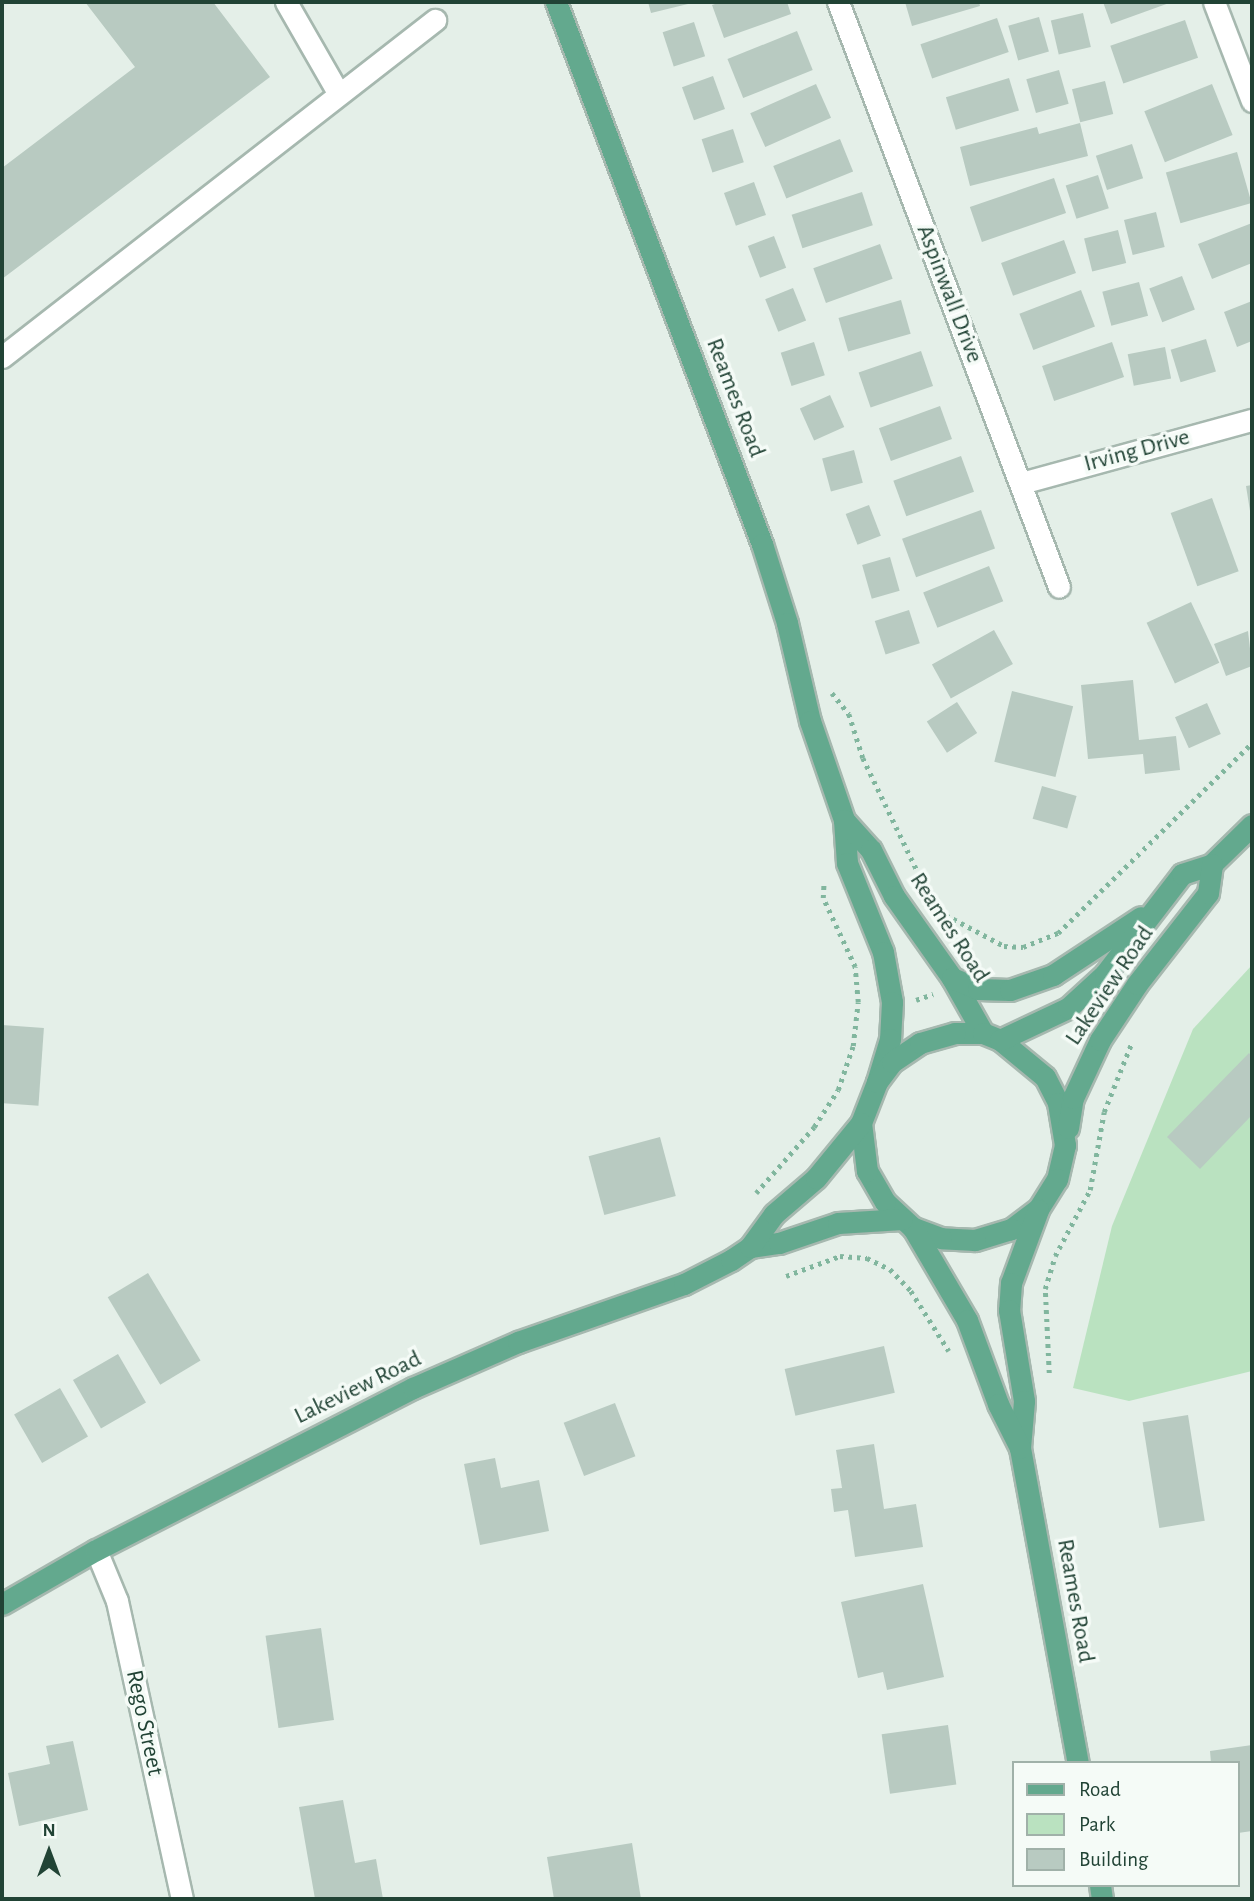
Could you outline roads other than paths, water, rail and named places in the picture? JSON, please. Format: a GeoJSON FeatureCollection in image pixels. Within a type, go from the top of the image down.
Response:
{"type":"FeatureCollection","features":[{"type":"Feature","properties":{"kind":"main road","name":"Reames Road"},"geometry":{"type":"LineString","coordinates":[[556,2],[762,544],[787,623],[810,721],[844,820],[847,863],[883,952],[892,1002],[890,1038],[877,1083]]}},
{"type":"Feature","properties":{"kind":"main road","name":"Reames Road"},"geometry":{"type":"LineString","coordinates":[[844,820],[871,850],[894,896],[946,983],[992,1036]]}},
{"type":"Feature","properties":{"kind":"main road","name":"Lakeview Road"},"geometry":{"type":"LineString","coordinates":[[992,1036],[1068,1008],[1105,974],[1182,874],[1212,864],[1252,825]]}},
{"type":"Feature","properties":{"kind":"main road","name":"Lakeview Road"},"geometry":{"type":"LineString","coordinates":[[1065,1144],[1073,1098],[1100,1040],[1137,984],[1208,893],[1212,864]]}},
{"type":"Feature","properties":{"kind":"main road"},"geometry":{"type":"LineString","coordinates":[[946,983],[978,989],[1010,990],[1053,975],[1154,908]]}},
{"type":"Feature","properties":{"kind":"main road"},"geometry":{"type":"LineString","coordinates":[[955,1033],[992,1036],[1045,1077],[1058,1103],[1065,1144],[1057,1179],[1038,1209],[1011,1229],[975,1240],[941,1238],[907,1224],[885,1202],[867,1171],[861,1123],[877,1083],[892,1062],[920,1043],[955,1033]]}},
{"type":"Feature","properties":{"kind":"main road","name":"Lakeview Road"},"geometry":{"type":"LineString","coordinates":[[750,1247],[775,1214],[816,1178],[861,1123]]}},
{"type":"Feature","properties":{"kind":"main road","name":"Reames Road"},"geometry":{"type":"LineString","coordinates":[[1038,1209],[1011,1283],[1012,1336],[1024,1401],[1020,1448],[1078,1761]]}},
{"type":"Feature","properties":{"kind":"main road","name":"Lakeview Road"},"geometry":{"type":"LineString","coordinates":[[2,1604],[96,1550],[413,1388],[517,1342],[684,1284],[750,1247],[779,1243],[838,1223],[907,1224]]}},
{"type":"Feature","properties":{"kind":"main road","name":"Reames Road"},"geometry":{"type":"LineString","coordinates":[[907,1224],[967,1321],[998,1404],[1020,1448]]}},
{"type":"Feature","properties":{"kind":"street"},"geometry":{"type":"LineString","coordinates":[[286,2],[340,94]]}},
{"type":"Feature","properties":{"kind":"street","name":"Aspinwall Drive"},"geometry":{"type":"LineString","coordinates":[[838,2],[1059,587]]}},
{"type":"Feature","properties":{"kind":"street"},"geometry":{"type":"LineString","coordinates":[[1214,2],[1252,101]]}},
{"type":"Feature","properties":{"kind":"street"},"geometry":{"type":"LineString","coordinates":[[2,357],[435,20]]}},
{"type":"Feature","properties":{"kind":"street","name":"Irving Drive"},"geometry":{"type":"LineString","coordinates":[[1021,483],[1252,420]]}},
{"type":"Feature","properties":{"kind":"street","name":"Rego Street"},"geometry":{"type":"LineString","coordinates":[[96,1550],[117,1601],[182,1899]]}}]}
